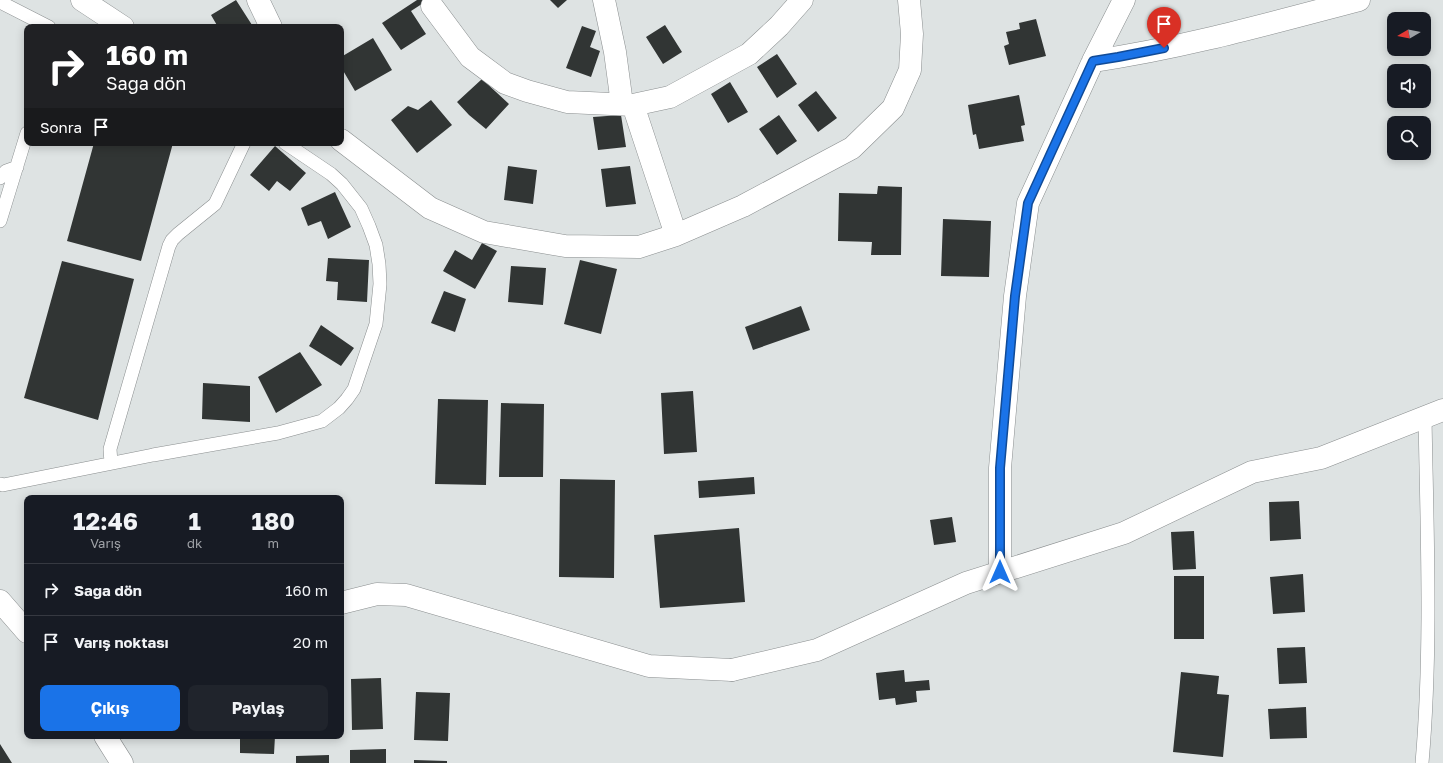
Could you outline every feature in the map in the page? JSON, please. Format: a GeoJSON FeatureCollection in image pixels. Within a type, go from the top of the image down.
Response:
{"type":"FeatureCollection","features":[{"type":"Feature","properties":{"kind":"street"},"geometry":{"type":"LineString","coordinates":[[82,0],[118,24]]}},
{"type":"Feature","properties":{"kind":"street"},"geometry":{"type":"LineString","coordinates":[[258,0],[270,24]]}},
{"type":"Feature","properties":{"kind":"street"},"geometry":{"type":"LineString","coordinates":[[604,0],[627,104],[676,235]]}},
{"type":"Feature","properties":{"kind":"street"},"geometry":{"type":"LineString","coordinates":[[432,6],[470,57],[505,83],[527,92],[567,102],[627,104],[670,98],[750,54],[780,26],[802,0]]}},
{"type":"Feature","properties":{"kind":"street"},"geometry":{"type":"LineString","coordinates":[[344,142],[430,208],[484,232],[565,246],[639,247],[676,235],[743,206],[852,148],[893,108],[910,70],[912,34],[909,0]]}},
{"type":"Feature","properties":{"kind":"street"},"geometry":{"type":"LineString","coordinates":[[1000,572],[1000,468],[1015,296],[1028,203],[1093,61],[1124,0]]}},
{"type":"Feature","properties":{"kind":"street"},"geometry":{"type":"LineString","coordinates":[[1093,61],[1225,35],[1359,0]]}},
{"type":"Feature","properties":{"kind":"street"},"geometry":{"type":"LineString","coordinates":[[344,602],[377,594],[406,595],[649,666],[732,670],[817,650],[966,582],[1124,533],[1252,472],[1321,458],[1434,414]]}},
{"type":"Feature","properties":{"kind":"street"},"geometry":{"type":"LineString","coordinates":[[0,601],[24,629]]}},
{"type":"Feature","properties":{"kind":"street"},"geometry":{"type":"LineString","coordinates":[[107,739],[122,763]]}},
{"type":"Feature","properties":{"kind":"lane"},"geometry":{"type":"LineString","coordinates":[[0,2],[43,24]]}},
{"type":"Feature","properties":{"kind":"lane"},"geometry":{"type":"LineString","coordinates":[[0,221],[24,143]]}},
{"type":"Feature","properties":{"kind":"lane"},"geometry":{"type":"LineString","coordinates":[[111,463],[110,449],[168,246],[178,234],[215,204],[243,146]]}},
{"type":"Feature","properties":{"kind":"lane"},"geometry":{"type":"LineString","coordinates":[[0,484],[3,485],[111,463],[278,433],[322,421],[338,408],[354,389],[376,324],[380,284],[376,245],[370,226],[361,208],[342,184],[331,174],[289,146]]}},
{"type":"Feature","properties":{"kind":"lane"},"geometry":{"type":"LineString","coordinates":[[0,178],[6,171],[17,167]]}},
{"type":"Feature","properties":{"kind":"lane"},"geometry":{"type":"LineString","coordinates":[[1422,763],[1427,668],[1434,414]]}},
{"type":"Feature","properties":{"kind":"building"},"geometry":{"type":"Polygon","coordinates":[[[236,0],[251,24],[216,24],[211,15],[236,0]]]}},
{"type":"Feature","properties":{"kind":"building"},"geometry":{"type":"Polygon","coordinates":[[[417,0],[428,0],[411,11],[426,34],[401,50],[382,23],[417,0]]]}},
{"type":"Feature","properties":{"kind":"building"},"geometry":{"type":"Polygon","coordinates":[[[550,0],[567,0],[558,8],[550,0]]]}},
{"type":"Feature","properties":{"kind":"building"},"geometry":{"type":"Polygon","coordinates":[[[1036,19],[1046,56],[1009,65],[1004,46],[1009,44],[1006,32],[1020,29],[1019,23],[1036,19]]]}},
{"type":"Feature","properties":{"kind":"building"},"geometry":{"type":"Polygon","coordinates":[[[665,25],[682,52],[663,64],[646,37],[665,25]]]}},
{"type":"Feature","properties":{"kind":"building"},"geometry":{"type":"Polygon","coordinates":[[[582,26],[596,31],[590,47],[600,51],[591,77],[566,68],[582,26]]]}},
{"type":"Feature","properties":{"kind":"building"},"geometry":{"type":"Polygon","coordinates":[[[373,38],[392,70],[355,91],[344,72],[344,55],[373,38]]]}},
{"type":"Feature","properties":{"kind":"building"},"geometry":{"type":"Polygon","coordinates":[[[777,54],[797,84],[777,98],[757,67],[777,54]]]}},
{"type":"Feature","properties":{"kind":"building"},"geometry":{"type":"Polygon","coordinates":[[[482,79],[509,104],[486,129],[469,115],[457,102],[482,79]]]}},
{"type":"Feature","properties":{"kind":"building"},"geometry":{"type":"Polygon","coordinates":[[[730,82],[748,112],[728,123],[711,94],[730,82]]]}},
{"type":"Feature","properties":{"kind":"building"},"geometry":{"type":"Polygon","coordinates":[[[816,91],[837,118],[818,132],[798,105],[816,91]]]}},
{"type":"Feature","properties":{"kind":"building"},"geometry":{"type":"Polygon","coordinates":[[[1019,95],[1025,125],[1021,126],[1024,141],[979,149],[976,134],[973,135],[968,105],[1019,95]]]}},
{"type":"Feature","properties":{"kind":"building"},"geometry":{"type":"Polygon","coordinates":[[[431,100],[452,125],[417,153],[391,120],[408,106],[418,110],[431,100]]]}},
{"type":"Feature","properties":{"kind":"building"},"geometry":{"type":"Polygon","coordinates":[[[621,115],[626,147],[598,150],[593,117],[621,115]]]}},
{"type":"Feature","properties":{"kind":"building"},"geometry":{"type":"Polygon","coordinates":[[[779,115],[797,141],[777,155],[759,129],[779,115]]]}},
{"type":"Feature","properties":{"kind":"building"},"geometry":{"type":"Polygon","coordinates":[[[93,146],[172,146],[141,261],[67,241],[93,146]]]}},
{"type":"Feature","properties":{"kind":"building"},"geometry":{"type":"Polygon","coordinates":[[[275,146],[306,173],[290,191],[277,181],[269,191],[250,175],[275,146]]]}},
{"type":"Feature","properties":{"kind":"building"},"geometry":{"type":"Polygon","coordinates":[[[508,166],[537,170],[533,204],[504,200],[508,166]]]}},
{"type":"Feature","properties":{"kind":"building"},"geometry":{"type":"Polygon","coordinates":[[[630,166],[636,204],[606,207],[601,169],[630,166]]]}},
{"type":"Feature","properties":{"kind":"building"},"geometry":{"type":"Polygon","coordinates":[[[878,186],[902,187],[901,255],[871,255],[872,242],[838,241],[839,193],[877,194],[878,186]]]}},
{"type":"Feature","properties":{"kind":"building"},"geometry":{"type":"Polygon","coordinates":[[[335,192],[351,227],[328,239],[321,221],[308,226],[301,208],[335,192]]]}},
{"type":"Feature","properties":{"kind":"building"},"geometry":{"type":"Polygon","coordinates":[[[943,219],[991,221],[989,277],[941,276],[943,219]]]}},
{"type":"Feature","properties":{"kind":"building"},"geometry":{"type":"Polygon","coordinates":[[[482,243],[497,251],[475,289],[443,271],[455,250],[472,260],[482,243]]]}},
{"type":"Feature","properties":{"kind":"building"},"geometry":{"type":"Polygon","coordinates":[[[328,258],[369,260],[367,302],[337,300],[338,282],[326,281],[328,258]]]}},
{"type":"Feature","properties":{"kind":"building"},"geometry":{"type":"Polygon","coordinates":[[[580,260],[617,269],[601,334],[564,324],[580,260]]]}},
{"type":"Feature","properties":{"kind":"building"},"geometry":{"type":"Polygon","coordinates":[[[62,261],[134,279],[98,420],[24,398],[62,261]]]}},
{"type":"Feature","properties":{"kind":"building"},"geometry":{"type":"Polygon","coordinates":[[[511,266],[546,268],[543,305],[508,302],[511,266]]]}},
{"type":"Feature","properties":{"kind":"building"},"geometry":{"type":"Polygon","coordinates":[[[444,291],[466,299],[455,332],[431,323],[444,291]]]}},
{"type":"Feature","properties":{"kind":"building"},"geometry":{"type":"Polygon","coordinates":[[[801,306],[810,330],[753,350],[745,327],[801,306]]]}},
{"type":"Feature","properties":{"kind":"building"},"geometry":{"type":"Polygon","coordinates":[[[321,325],[354,348],[341,366],[309,346],[321,325]]]}},
{"type":"Feature","properties":{"kind":"building"},"geometry":{"type":"Polygon","coordinates":[[[300,352],[322,385],[276,413],[258,377],[300,352]]]}},
{"type":"Feature","properties":{"kind":"building"},"geometry":{"type":"Polygon","coordinates":[[[203,383],[250,386],[250,422],[202,419],[203,383]]]}},
{"type":"Feature","properties":{"kind":"building"},"geometry":{"type":"Polygon","coordinates":[[[693,391],[697,452],[664,454],[661,393],[693,391]]]}},
{"type":"Feature","properties":{"kind":"building"},"geometry":{"type":"Polygon","coordinates":[[[438,399],[488,400],[486,485],[435,484],[438,399]]]}},
{"type":"Feature","properties":{"kind":"building"},"geometry":{"type":"Polygon","coordinates":[[[501,403],[544,404],[543,477],[499,477],[501,403]]]}},
{"type":"Feature","properties":{"kind":"building"},"geometry":{"type":"Polygon","coordinates":[[[754,477],[755,494],[699,498],[698,481],[754,477]]]}},
{"type":"Feature","properties":{"kind":"building"},"geometry":{"type":"Polygon","coordinates":[[[560,479],[615,480],[614,578],[559,577],[560,479]]]}},
{"type":"Feature","properties":{"kind":"building"},"geometry":{"type":"Polygon","coordinates":[[[1299,501],[1301,539],[1270,541],[1269,502],[1299,501]]]}},
{"type":"Feature","properties":{"kind":"building"},"geometry":{"type":"Polygon","coordinates":[[[952,517],[956,542],[934,545],[930,520],[952,517]]]}},
{"type":"Feature","properties":{"kind":"building"},"geometry":{"type":"Polygon","coordinates":[[[739,528],[745,602],[660,608],[654,535],[739,528]]]}},
{"type":"Feature","properties":{"kind":"building"},"geometry":{"type":"Polygon","coordinates":[[[1194,531],[1196,569],[1173,570],[1171,532],[1194,531]]]}},
{"type":"Feature","properties":{"kind":"building"},"geometry":{"type":"Polygon","coordinates":[[[1303,574],[1305,612],[1273,614],[1270,577],[1303,574]]]}},
{"type":"Feature","properties":{"kind":"building"},"geometry":{"type":"Polygon","coordinates":[[[1174,576],[1204,576],[1204,639],[1174,639],[1174,576]]]}},
{"type":"Feature","properties":{"kind":"building"},"geometry":{"type":"Polygon","coordinates":[[[1305,647],[1307,683],[1279,684],[1277,648],[1305,647]]]}},
{"type":"Feature","properties":{"kind":"building"},"geometry":{"type":"Polygon","coordinates":[[[904,670],[905,682],[929,680],[930,690],[916,691],[917,702],[896,705],[895,698],[879,700],[876,673],[904,670]]]}},
{"type":"Feature","properties":{"kind":"building"},"geometry":{"type":"Polygon","coordinates":[[[1181,672],[1219,676],[1217,694],[1229,695],[1223,757],[1173,752],[1181,672]]]}},
{"type":"Feature","properties":{"kind":"building"},"geometry":{"type":"Polygon","coordinates":[[[381,678],[383,729],[352,730],[351,679],[381,678]]]}},
{"type":"Feature","properties":{"kind":"building"},"geometry":{"type":"Polygon","coordinates":[[[416,692],[450,693],[448,741],[414,740],[416,692]]]}},
{"type":"Feature","properties":{"kind":"building"},"geometry":{"type":"Polygon","coordinates":[[[1306,707],[1307,738],[1270,739],[1268,709],[1306,707]]]}},
{"type":"Feature","properties":{"kind":"building"},"geometry":{"type":"Polygon","coordinates":[[[240,739],[275,739],[274,754],[240,753],[240,739]]]}},
{"type":"Feature","properties":{"kind":"building"},"geometry":{"type":"Polygon","coordinates":[[[0,744],[12,763],[0,763],[0,744]]]}},
{"type":"Feature","properties":{"kind":"building"},"geometry":{"type":"Polygon","coordinates":[[[386,749],[386,763],[350,763],[350,750],[386,749]]]}},
{"type":"Feature","properties":{"kind":"building"},"geometry":{"type":"Polygon","coordinates":[[[329,755],[329,763],[296,763],[296,756],[329,755]]]}},
{"type":"Feature","properties":{"kind":"building"},"geometry":{"type":"Polygon","coordinates":[[[414,760],[447,761],[447,763],[414,763],[414,760]]]}},
{"type":"Feature","properties":{"kind":"route"},"geometry":{"type":"LineString","coordinates":[[1000,572],[1000,468],[1015,296],[1028,203],[1093,61],[1164,48]]}}]}
